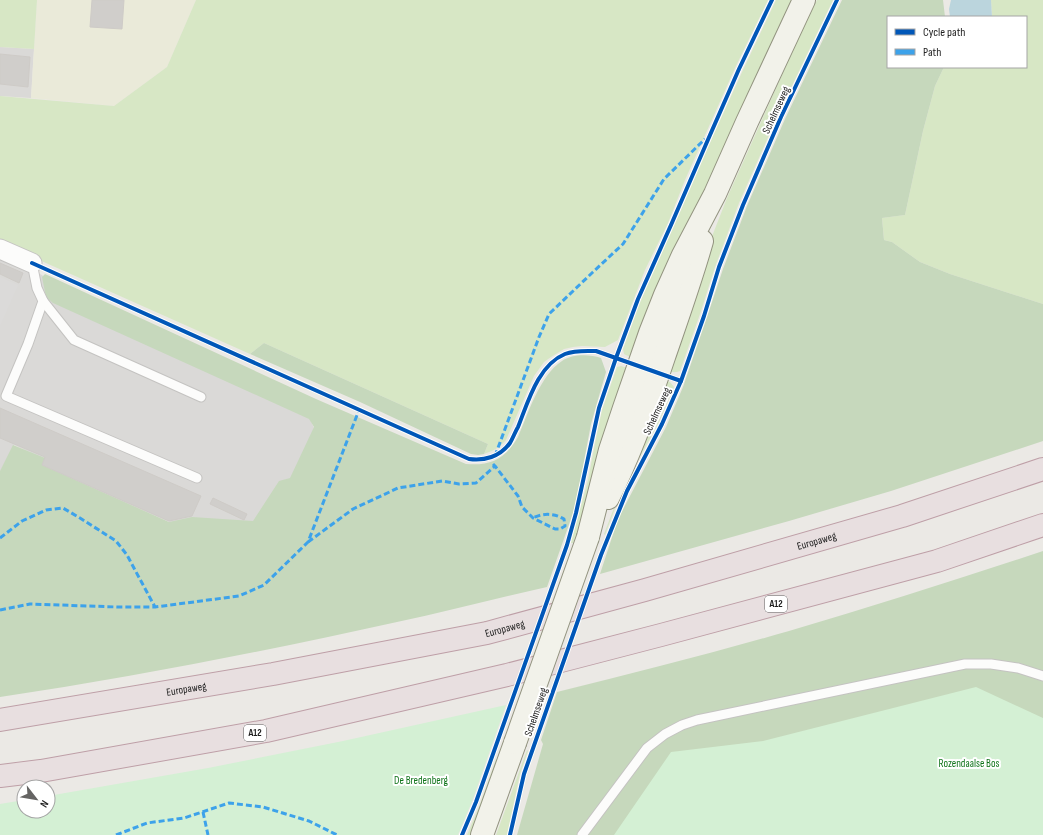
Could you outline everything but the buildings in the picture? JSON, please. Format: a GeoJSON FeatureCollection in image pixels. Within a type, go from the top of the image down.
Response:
{"type":"FeatureCollection","features":[{"type":"Feature","properties":{"kind":"highway","name":"Europaweg"},"geometry":{"type":"LineString","coordinates":[[0,720],[273,674],[487,633],[645,590],[902,516],[1043,469]]}},
{"type":"Feature","properties":{"kind":"highway","name":"A12"},"geometry":{"type":"LineString","coordinates":[[0,776],[41,771],[266,731],[507,675],[937,560],[1043,525]]}},
{"type":"Feature","properties":{"kind":"main road","name":"Schelmseweg"},"geometry":{"type":"LineString","coordinates":[[482,835],[588,537],[610,450],[665,295],[683,255],[715,194],[787,34],[804,0]]}},
{"type":"Feature","properties":{"kind":"street"},"geometry":{"type":"LineString","coordinates":[[0,249],[32,263]]}},
{"type":"Feature","properties":{"kind":"lane"},"geometry":{"type":"LineString","coordinates":[[32,263],[37,288],[43,301],[74,340],[201,397]]}},
{"type":"Feature","properties":{"kind":"lane"},"geometry":{"type":"LineString","coordinates":[[43,301],[28,344],[6,396],[198,478]]}},
{"type":"Feature","properties":{"kind":"lane"},"geometry":{"type":"LineString","coordinates":[[582,835],[647,748],[665,734],[682,725],[697,720],[965,664],[991,664],[1018,668],[1043,676]]}},
{"type":"Feature","properties":{"kind":"shaded area"},"geometry":{"type":"Polygon","coordinates":[[[0,47],[34,49],[31,98],[0,96],[0,47]]]}},
{"type":"Feature","properties":{"kind":"shaded area"},"geometry":{"type":"Polygon","coordinates":[[[0,255],[42,275],[52,285],[309,417],[314,428],[292,480],[255,522],[169,522],[39,466],[42,458],[14,445],[0,472],[0,255]]]}},
{"type":"Feature","properties":{"kind":"shaded area"},"geometry":{"type":"Polygon","coordinates":[[[0,277],[18,285],[0,326],[0,277]]]}},
{"type":"Feature","properties":{"kind":"green space"},"geometry":{"type":"Polygon","coordinates":[[[0,0],[37,0],[34,49],[0,47],[0,0]]]}},
{"type":"Feature","properties":{"kind":"green space"},"geometry":{"type":"Polygon","coordinates":[[[37,0],[196,0],[167,67],[114,106],[31,98],[37,0]]]}},
{"type":"Feature","properties":{"kind":"green space"},"geometry":{"type":"Polygon","coordinates":[[[196,0],[768,0],[735,68],[685,180],[668,223],[645,270],[618,340],[605,347],[582,346],[564,349],[544,362],[534,376],[506,440],[501,445],[484,454],[488,444],[264,343],[250,354],[0,242],[0,96],[114,106],[167,67],[196,0]]]}},
{"type":"Feature","properties":{"kind":"green space"},"geometry":{"type":"Polygon","coordinates":[[[776,0],[792,0],[737,117],[634,359],[624,354],[623,349],[641,300],[713,136],[776,0]]]}},
{"type":"Feature","properties":{"kind":"green space"},"geometry":{"type":"Polygon","coordinates":[[[817,0],[833,0],[778,115],[739,203],[715,267],[680,371],[667,371],[709,244],[727,198],[817,0]]]}},
{"type":"Feature","properties":{"kind":"green space"},"geometry":{"type":"Polygon","coordinates":[[[842,0],[943,0],[945,16],[887,16],[887,68],[944,68],[935,86],[923,131],[905,215],[882,218],[884,240],[892,242],[920,262],[950,274],[1043,304],[1043,441],[891,491],[600,574],[618,519],[666,427],[683,387],[723,269],[747,206],[785,119],[842,0]]]}},
{"type":"Feature","properties":{"kind":"green space"},"geometry":{"type":"Polygon","coordinates":[[[991,0],[1043,0],[1043,304],[950,274],[920,262],[892,242],[884,240],[882,218],[905,215],[923,131],[935,86],[944,68],[1027,68],[1027,16],[992,16],[991,0]]]}},
{"type":"Feature","properties":{"kind":"green space"},"geometry":{"type":"Polygon","coordinates":[[[45,274],[316,399],[466,464],[483,464],[490,462],[496,460],[508,451],[518,437],[541,385],[554,367],[566,359],[581,355],[601,358],[606,372],[591,424],[573,513],[547,587],[416,618],[249,653],[100,681],[0,697],[0,471],[13,445],[45,458],[42,465],[169,522],[192,517],[253,521],[279,481],[290,478],[314,427],[309,419],[53,303],[46,297],[42,277],[45,274]]]}},
{"type":"Feature","properties":{"kind":"green space"},"geometry":{"type":"Polygon","coordinates":[[[264,343],[488,444],[484,454],[471,454],[360,402],[250,354],[264,343]]]}},
{"type":"Feature","properties":{"kind":"green space"},"geometry":{"type":"Polygon","coordinates":[[[621,366],[631,369],[583,519],[573,543],[571,543],[588,480],[602,410],[617,367],[621,366]]]}},
{"type":"Feature","properties":{"kind":"green space"},"geometry":{"type":"Polygon","coordinates":[[[663,380],[670,382],[674,387],[659,422],[622,490],[605,535],[604,534],[663,380]]]}},
{"type":"Feature","properties":{"kind":"green space"},"geometry":{"type":"Polygon","coordinates":[[[1043,551],[1043,671],[1019,664],[992,660],[964,660],[663,731],[599,806],[577,835],[517,835],[543,744],[541,740],[557,692],[673,663],[789,631],[1043,551]]]}},
{"type":"Feature","properties":{"kind":"green space","name":"Rozendaalse Bos"},"geometry":{"type":"Polygon","coordinates":[[[965,668],[991,668],[1017,672],[1043,680],[1043,835],[586,835],[650,751],[682,729],[965,668]]]}},
{"type":"Feature","properties":{"kind":"green space","name":"Rozendaalse Bos"},"geometry":{"type":"Polygon","coordinates":[[[976,687],[1043,718],[1043,835],[614,835],[671,752],[763,741],[976,687]]]}},
{"type":"Feature","properties":{"kind":"green space","name":"De Bredenberg"},"geometry":{"type":"Polygon","coordinates":[[[506,705],[473,799],[458,835],[0,835],[0,804],[16,801],[16,819],[56,819],[56,795],[208,768],[343,741],[506,705]]]}},
{"type":"Feature","properties":{"kind":"green space"},"geometry":{"type":"Polygon","coordinates":[[[527,750],[528,751],[520,774],[507,835],[496,835],[527,750]]]}},
{"type":"Feature","properties":{"kind":"green space"},"geometry":{"type":"Polygon","coordinates":[[[496,759],[470,835],[467,835],[480,804],[496,759]]]}},
{"type":"Feature","properties":{"kind":"water"},"geometry":{"type":"Polygon","coordinates":[[[951,0],[991,0],[992,16],[950,16],[949,9],[951,0]]]}},
{"type":"Feature","properties":{"kind":"marked path"},"geometry":{"type":"LineString","coordinates":[[495,456],[549,314],[623,244],[664,179],[705,139]]}},
{"type":"Feature","properties":{"kind":"marked path"},"geometry":{"type":"LineString","coordinates":[[0,610],[30,604],[155,607],[239,596],[264,585],[308,542],[359,410]]}},
{"type":"Feature","properties":{"kind":"marked path"},"geometry":{"type":"LineString","coordinates":[[493,464],[518,496],[522,507],[533,518],[555,529],[560,529],[565,526],[564,519],[556,516],[541,515],[533,518]]}},
{"type":"Feature","properties":{"kind":"marked path"},"geometry":{"type":"LineString","coordinates":[[308,542],[353,509],[398,488],[442,481],[459,484],[476,483],[495,466]]}},
{"type":"Feature","properties":{"kind":"marked path"},"geometry":{"type":"LineString","coordinates":[[0,538],[22,521],[46,510],[63,508],[116,541],[127,555],[155,607]]}},
{"type":"Feature","properties":{"kind":"marked path"},"geometry":{"type":"LineString","coordinates":[[116,835],[147,823],[184,818],[229,803],[263,807],[309,821],[337,835]]}},
{"type":"Feature","properties":{"kind":"marked path"},"geometry":{"type":"LineString","coordinates":[[203,812],[208,835]]}},
{"type":"Feature","properties":{"kind":"cycle path"},"geometry":{"type":"LineString","coordinates":[[462,835],[476,802],[567,545],[576,513],[599,408],[616,358],[638,299],[739,69],[772,0]]}},
{"type":"Feature","properties":{"kind":"cycle path"},"geometry":{"type":"LineString","coordinates":[[510,835],[524,774],[601,555],[627,491],[662,424],[681,381],[704,316],[719,267],[743,205],[781,117],[837,0]]}},
{"type":"Feature","properties":{"kind":"cycle path"},"geometry":{"type":"LineString","coordinates":[[32,263],[469,459],[486,459],[497,455],[506,448],[518,427],[530,396],[541,375],[556,359],[565,354],[577,351],[596,351],[681,381]]}}]}
